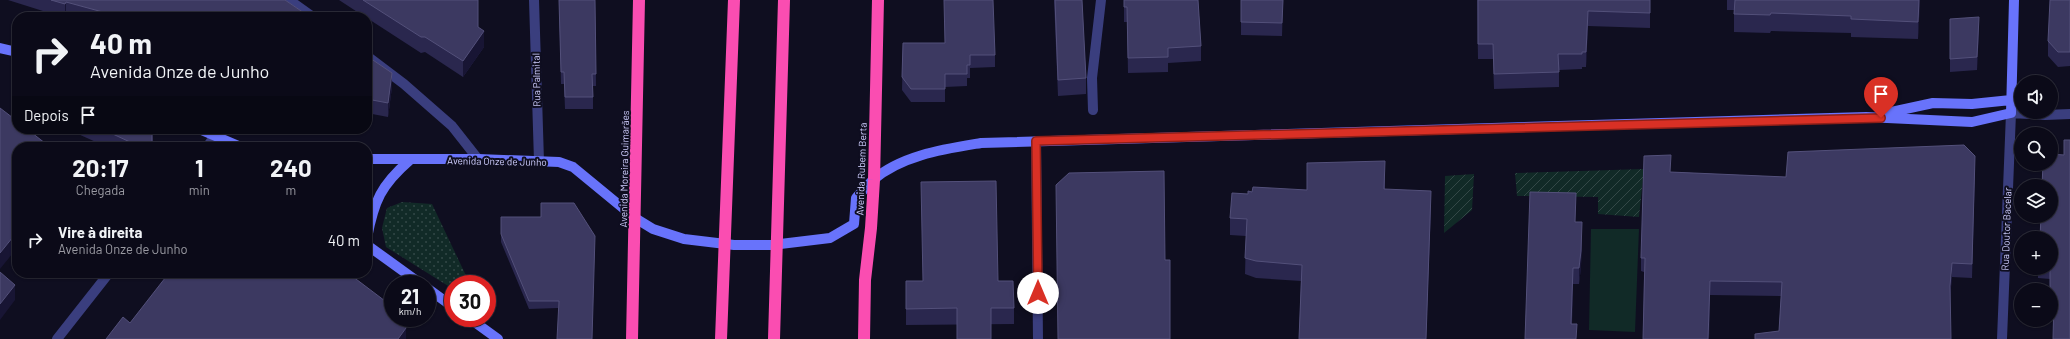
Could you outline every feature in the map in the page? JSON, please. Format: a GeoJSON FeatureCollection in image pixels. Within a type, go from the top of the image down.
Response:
{"type":"FeatureCollection","features":[{"type":"Feature","properties":{"kind":"highway","name":"Avenida Moreira Guimarães"},"geometry":{"type":"LineString","coordinates":[[632,339],[639,0]]}},
{"type":"Feature","properties":{"kind":"highway"},"geometry":{"type":"LineString","coordinates":[[721,339],[734,0]]}},
{"type":"Feature","properties":{"kind":"highway"},"geometry":{"type":"LineString","coordinates":[[774,339],[784,0]]}},
{"type":"Feature","properties":{"kind":"highway","name":"Avenida Rubem Berta"},"geometry":{"type":"LineString","coordinates":[[864,339],[865,280],[871,228],[874,180],[877,2]]}},
{"type":"Feature","properties":{"kind":"street"},"geometry":{"type":"LineString","coordinates":[[289,0],[307,12]]}},
{"type":"Feature","properties":{"kind":"street","name":"Rua Palmital"},"geometry":{"type":"LineString","coordinates":[[534,0],[539,161]]}},
{"type":"Feature","properties":{"kind":"street"},"geometry":{"type":"LineString","coordinates":[[1093,110],[1092,78],[1101,0]]}},
{"type":"Feature","properties":{"kind":"street","name":"Rua Doutor Bacelar"},"geometry":{"type":"LineString","coordinates":[[2002,339],[2014,0]]}},
{"type":"Feature","properties":{"kind":"street"},"geometry":{"type":"LineString","coordinates":[[0,48],[12,51]]}},
{"type":"Feature","properties":{"kind":"street"},"geometry":{"type":"LineString","coordinates":[[372,60],[404,84],[452,126],[478,159]]}},
{"type":"Feature","properties":{"kind":"street"},"geometry":{"type":"LineString","coordinates":[[1866,117],[1933,103],[1972,104],[2011,100]]}},
{"type":"Feature","properties":{"kind":"street","name":"Avenida Onze de Junho"},"geometry":{"type":"LineString","coordinates":[[372,159],[478,159],[559,162],[573,167],[635,218],[653,229],[684,239],[734,245],[772,245],[830,238],[854,224],[856,198],[874,180],[892,168],[944,149],[981,143],[1866,117],[1972,122],[2011,113],[2045,115],[2070,114]]}},
{"type":"Feature","properties":{"kind":"street"},"geometry":{"type":"LineString","coordinates":[[210,134],[229,142]]}},
{"type":"Feature","properties":{"kind":"street"},"geometry":{"type":"LineString","coordinates":[[211,142],[215,136]]}},
{"type":"Feature","properties":{"kind":"street"},"geometry":{"type":"LineString","coordinates":[[1036,141],[1038,339]]}},
{"type":"Feature","properties":{"kind":"street"},"geometry":{"type":"LineString","coordinates":[[372,215],[382,190],[391,176],[410,160]]}},
{"type":"Feature","properties":{"kind":"street"},"geometry":{"type":"LineString","coordinates":[[372,249],[409,275]]}},
{"type":"Feature","properties":{"kind":"street"},"geometry":{"type":"LineString","coordinates":[[57,339],[104,278]]}},
{"type":"Feature","properties":{"kind":"street"},"geometry":{"type":"LineString","coordinates":[[481,327],[498,339]]}},
{"type":"Feature","properties":{"kind":"green space"},"geometry":{"type":"Polygon","coordinates":[[[1644,169],[1639,217],[1598,214],[1598,197],[1517,196],[1515,173],[1644,169]]]}},
{"type":"Feature","properties":{"kind":"green space"},"geometry":{"type":"Polygon","coordinates":[[[1474,174],[1472,210],[1444,233],[1445,176],[1474,174]]]}},
{"type":"Feature","properties":{"kind":"green space"},"geometry":{"type":"Polygon","coordinates":[[[402,202],[432,204],[466,275],[444,275],[444,283],[436,278],[436,275],[431,275],[386,247],[382,228],[387,208],[402,202]]]}},
{"type":"Feature","properties":{"kind":"green space"},"geometry":{"type":"Polygon","coordinates":[[[1591,229],[1639,229],[1635,332],[1589,330],[1591,229]]]}},
{"type":"Feature","properties":{"kind":"building"},"geometry":{"type":"Polygon","coordinates":[[[51,0],[285,0],[303,12],[103,12],[66,2],[65,4],[51,0]]]}},
{"type":"Feature","properties":{"kind":"building"},"geometry":{"type":"Polygon","coordinates":[[[363,0],[478,0],[478,27],[484,31],[463,61],[425,37],[421,37],[363,0]]]}},
{"type":"Feature","properties":{"kind":"building"},"geometry":{"type":"Polygon","coordinates":[[[559,0],[595,0],[596,74],[592,74],[593,97],[565,97],[564,72],[561,72],[559,0]]]}},
{"type":"Feature","properties":{"kind":"building"},"geometry":{"type":"Polygon","coordinates":[[[944,0],[993,0],[995,55],[970,55],[970,65],[967,65],[967,74],[945,74],[945,89],[911,89],[902,77],[903,43],[945,43],[944,0]]]}},
{"type":"Feature","properties":{"kind":"building"},"geometry":{"type":"Polygon","coordinates":[[[1055,0],[1082,0],[1086,78],[1058,80],[1055,0]]]}},
{"type":"Feature","properties":{"kind":"building"},"geometry":{"type":"Polygon","coordinates":[[[1124,0],[1198,0],[1201,46],[1168,48],[1168,57],[1128,58],[1127,7],[1124,7],[1124,0]]]}},
{"type":"Feature","properties":{"kind":"building"},"geometry":{"type":"Polygon","coordinates":[[[1241,0],[1283,0],[1282,23],[1241,22],[1241,0]]]}},
{"type":"Feature","properties":{"kind":"building"},"geometry":{"type":"Polygon","coordinates":[[[1478,0],[1650,0],[1650,13],[1588,11],[1586,52],[1582,52],[1582,54],[1558,54],[1559,72],[1494,74],[1493,44],[1478,44],[1478,0]]]}},
{"type":"Feature","properties":{"kind":"building"},"geometry":{"type":"Polygon","coordinates":[[[1735,0],[1919,0],[1918,22],[1851,19],[1851,16],[1771,13],[1770,15],[1734,14],[1735,0]]]}},
{"type":"Feature","properties":{"kind":"building"},"geometry":{"type":"Polygon","coordinates":[[[2050,0],[2070,0],[2070,52],[2058,52],[2048,41],[2050,0]]]}},
{"type":"Feature","properties":{"kind":"building"},"geometry":{"type":"Polygon","coordinates":[[[1979,17],[1977,57],[1950,59],[1950,19],[1979,17]]]}},
{"type":"Feature","properties":{"kind":"building"},"geometry":{"type":"Polygon","coordinates":[[[372,59],[392,73],[388,103],[372,100],[372,59]]]}},
{"type":"Feature","properties":{"kind":"building"},"geometry":{"type":"Polygon","coordinates":[[[0,108],[12,117],[12,134],[33,134],[44,142],[12,142],[12,238],[0,253],[0,108]]]}},
{"type":"Feature","properties":{"kind":"building"},"geometry":{"type":"Polygon","coordinates":[[[113,134],[152,134],[152,142],[130,142],[113,134]]]}},
{"type":"Feature","properties":{"kind":"building"},"geometry":{"type":"Polygon","coordinates":[[[2064,140],[2070,140],[2070,339],[2053,339],[2053,327],[2058,327],[2058,283],[2050,283],[2050,275],[2058,275],[2058,231],[2040,231],[2041,223],[2058,223],[2058,179],[2042,179],[2043,171],[2058,171],[2058,155],[2064,155],[2064,140]]]}},
{"type":"Feature","properties":{"kind":"building"},"geometry":{"type":"Polygon","coordinates":[[[1964,145],[1975,156],[1972,264],[1952,263],[1950,286],[1951,339],[1755,339],[1755,334],[1779,331],[1782,282],[1710,281],[1708,339],[1643,339],[1645,258],[1641,258],[1644,156],[1671,155],[1670,172],[1786,177],[1788,152],[1964,145]]]}},
{"type":"Feature","properties":{"kind":"building"},"geometry":{"type":"Polygon","coordinates":[[[1385,161],[1384,189],[1431,191],[1426,339],[1299,339],[1302,265],[1256,261],[1245,258],[1247,219],[1230,218],[1232,193],[1248,194],[1248,191],[1252,192],[1253,187],[1307,190],[1307,163],[1385,161]]]}},
{"type":"Feature","properties":{"kind":"building"},"geometry":{"type":"Polygon","coordinates":[[[1164,171],[1165,260],[1170,260],[1170,339],[1058,339],[1056,185],[1069,173],[1164,171]]]}},
{"type":"Feature","properties":{"kind":"building"},"geometry":{"type":"Polygon","coordinates":[[[996,181],[998,281],[1013,281],[1014,308],[991,308],[991,339],[957,339],[957,308],[906,309],[906,281],[923,281],[921,182],[996,181]]]}},
{"type":"Feature","properties":{"kind":"building"},"geometry":{"type":"Polygon","coordinates":[[[1530,192],[1576,193],[1575,222],[1582,222],[1579,268],[1573,268],[1571,324],[1577,324],[1576,339],[1525,339],[1530,192]]]}},
{"type":"Feature","properties":{"kind":"building"},"geometry":{"type":"Polygon","coordinates":[[[541,203],[574,203],[595,236],[592,339],[557,339],[559,301],[529,301],[501,234],[501,217],[541,217],[541,203]]]}},
{"type":"Feature","properties":{"kind":"building"},"geometry":{"type":"Polygon","coordinates":[[[0,272],[15,285],[0,304],[0,272]]]}},
{"type":"Feature","properties":{"kind":"building"},"geometry":{"type":"Polygon","coordinates":[[[165,278],[355,278],[384,300],[384,327],[406,328],[398,339],[106,339],[123,317],[130,323],[165,278]]]}},
{"type":"Feature","properties":{"kind":"route"},"geometry":{"type":"LineString","coordinates":[[1038,293],[1036,141],[1191,138],[1866,117],[1881,118]]}}]}
